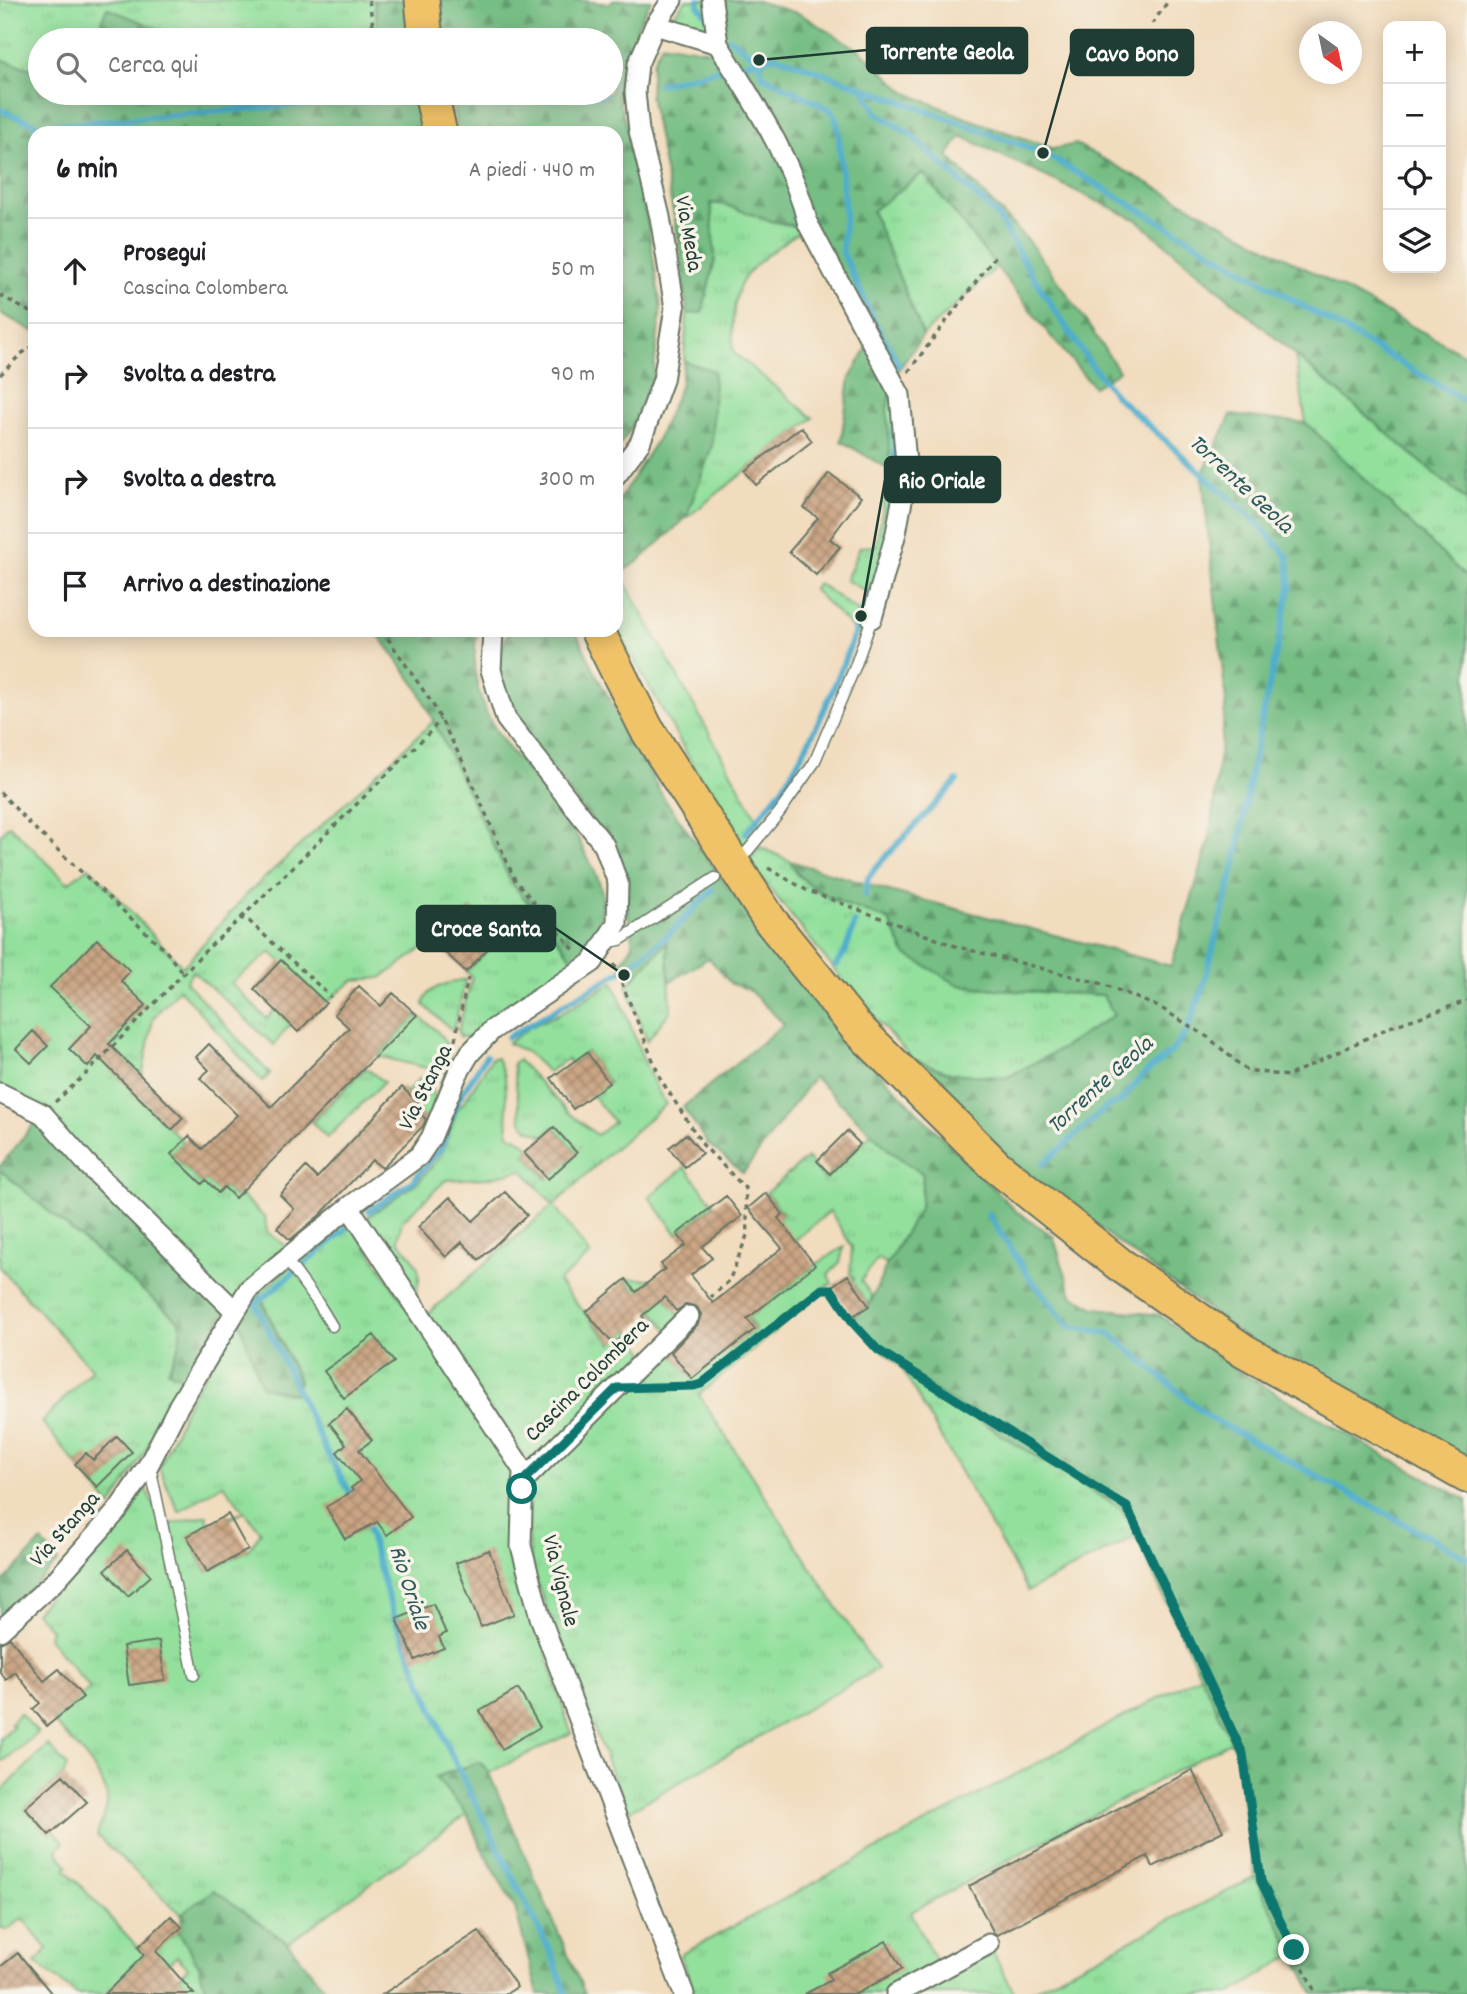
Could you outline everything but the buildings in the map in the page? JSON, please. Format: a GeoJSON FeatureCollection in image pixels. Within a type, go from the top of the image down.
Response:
{"type":"FeatureCollection","features":[{"type":"Feature","properties":{"kind":"highway"},"geometry":{"type":"LineString","coordinates":[[422,0],[425,28]]}},
{"type":"Feature","properties":{"kind":"highway"},"geometry":{"type":"LineString","coordinates":[[434,105],[438,126]]}},
{"type":"Feature","properties":{"kind":"highway"},"geometry":{"type":"LineString","coordinates":[[600,637],[646,728],[769,919],[856,1027],[996,1166],[1119,1264],[1244,1351],[1467,1476]]}},
{"type":"Feature","properties":{"kind":"street","name":"Via Meda"},"geometry":{"type":"LineString","coordinates":[[623,466],[640,443],[663,380],[675,308],[660,217],[639,131],[635,92],[638,64],[655,25],[672,0]]}},
{"type":"Feature","properties":{"kind":"street"},"geometry":{"type":"LineString","coordinates":[[712,0],[722,51],[780,147],[803,200],[808,224],[900,395],[906,474],[896,533],[872,618]]}},
{"type":"Feature","properties":{"kind":"street"},"geometry":{"type":"LineString","coordinates":[[655,25],[722,51]]}},
{"type":"Feature","properties":{"kind":"street","name":"Via Stanga"},"geometry":{"type":"LineString","coordinates":[[0,1631],[55,1581],[109,1520],[149,1464],[179,1405],[249,1289],[291,1266],[349,1208],[419,1156],[431,1138],[457,1075],[470,1054],[492,1030],[593,962],[617,923],[618,883],[604,845],[506,719],[491,670],[493,637]]}},
{"type":"Feature","properties":{"kind":"street"},"geometry":{"type":"LineString","coordinates":[[0,1093],[43,1114],[87,1164],[235,1311]]}},
{"type":"Feature","properties":{"kind":"street","name":"Via Vignale"},"geometry":{"type":"LineString","coordinates":[[349,1208],[523,1471],[521,1546],[540,1617],[684,1994]]}},
{"type":"Feature","properties":{"kind":"street","name":"Cascina Colombera"},"geometry":{"type":"LineString","coordinates":[[522,1482],[689,1316]]}},
{"type":"Feature","properties":{"kind":"street"},"geometry":{"type":"LineString","coordinates":[[896,1994],[989,1944]]}},
{"type":"Feature","properties":{"kind":"lane"},"geometry":{"type":"LineString","coordinates":[[749,850],[814,763],[855,667],[872,618]]}},
{"type":"Feature","properties":{"kind":"lane"},"geometry":{"type":"LineString","coordinates":[[605,943],[620,940],[715,878]]}},
{"type":"Feature","properties":{"kind":"lane"},"geometry":{"type":"LineString","coordinates":[[291,1266],[332,1326]]}},
{"type":"Feature","properties":{"kind":"lane"},"geometry":{"type":"LineString","coordinates":[[149,1464],[194,1675]]}},
{"type":"Feature","properties":{"kind":"path"},"geometry":{"type":"LineString","coordinates":[[369,0],[373,28]]}},
{"type":"Feature","properties":{"kind":"path"},"geometry":{"type":"LineString","coordinates":[[1152,23],[1169,0]]}},
{"type":"Feature","properties":{"kind":"path"},"geometry":{"type":"LineString","coordinates":[[896,388],[997,254]]}},
{"type":"Feature","properties":{"kind":"path"},"geometry":{"type":"LineString","coordinates":[[0,295],[28,311]]}},
{"type":"Feature","properties":{"kind":"path"},"geometry":{"type":"LineString","coordinates":[[0,375],[28,350]]}},
{"type":"Feature","properties":{"kind":"path"},"geometry":{"type":"LineString","coordinates":[[387,637],[440,719],[462,760],[515,880],[588,966]]}},
{"type":"Feature","properties":{"kind":"path"},"geometry":{"type":"LineString","coordinates":[[43,1114],[440,719]]}},
{"type":"Feature","properties":{"kind":"path"},"geometry":{"type":"LineString","coordinates":[[0,792],[29,823],[166,951],[183,974]]}},
{"type":"Feature","properties":{"kind":"path"},"geometry":{"type":"LineString","coordinates":[[749,850],[769,869],[806,890],[958,947],[1104,984],[1161,1008],[1209,1038],[1246,1070],[1288,1076],[1390,1027],[1467,1001]]}},
{"type":"Feature","properties":{"kind":"path"},"geometry":{"type":"LineString","coordinates":[[241,918],[249,920],[331,998]]}},
{"type":"Feature","properties":{"kind":"path"},"geometry":{"type":"LineString","coordinates":[[626,973],[618,974],[662,1080],[704,1145],[745,1188],[748,1233],[729,1281],[711,1297]]}},
{"type":"Feature","properties":{"kind":"path"},"geometry":{"type":"LineString","coordinates":[[455,1046],[468,978]]}},
{"type":"Feature","properties":{"kind":"path"},"geometry":{"type":"LineString","coordinates":[[617,1388],[697,1385],[822,1289],[831,1289],[854,1324],[878,1350],[1127,1507],[1243,1754],[1261,1881],[1316,1994]]}},
{"type":"Feature","properties":{"kind":"green space"},"geometry":{"type":"Polygon","coordinates":[[[0,0],[374,0],[378,28],[155,28],[107,9],[98,28],[28,28],[28,68],[0,59],[0,0]]]}},
{"type":"Feature","properties":{"kind":"green space"},"geometry":{"type":"Polygon","coordinates":[[[374,0],[405,0],[407,28],[378,28],[374,0]]]}},
{"type":"Feature","properties":{"kind":"green space"},"geometry":{"type":"Polygon","coordinates":[[[438,0],[577,0],[609,4],[614,0],[651,0],[638,25],[623,75],[623,28],[442,28],[438,0]]]}},
{"type":"Feature","properties":{"kind":"green space"},"geometry":{"type":"Polygon","coordinates":[[[686,0],[707,0],[715,34],[676,24],[673,15],[686,0]]]}},
{"type":"Feature","properties":{"kind":"green space"},"geometry":{"type":"Polygon","coordinates":[[[723,0],[754,0],[800,14],[861,51],[905,92],[966,118],[1054,149],[1076,144],[1467,356],[1467,501],[1137,220],[961,136],[948,156],[1028,241],[1119,371],[1094,387],[923,173],[872,211],[923,335],[894,377],[887,408],[890,470],[841,441],[850,378],[868,346],[805,228],[770,221],[726,205],[711,203],[715,260],[702,312],[687,314],[680,246],[650,96],[652,63],[662,43],[716,52],[719,6],[723,0]]]}},
{"type":"Feature","properties":{"kind":"green space"},"geometry":{"type":"Polygon","coordinates":[[[107,8],[156,28],[98,28],[107,8]]]}},
{"type":"Feature","properties":{"kind":"green space"},"geometry":{"type":"Polygon","coordinates":[[[0,59],[28,68],[28,105],[416,105],[421,126],[28,126],[28,328],[0,313],[0,59]]]}},
{"type":"Feature","properties":{"kind":"green space"},"geometry":{"type":"Polygon","coordinates":[[[453,105],[620,105],[648,224],[661,308],[653,377],[623,440],[623,126],[456,126],[453,105]]]}},
{"type":"Feature","properties":{"kind":"green space"},"geometry":{"type":"Polygon","coordinates":[[[923,173],[997,267],[923,335],[872,211],[923,173]]]}},
{"type":"Feature","properties":{"kind":"green space"},"geometry":{"type":"Polygon","coordinates":[[[711,203],[726,205],[770,221],[805,228],[762,260],[742,282],[734,307],[733,352],[813,418],[686,518],[712,446],[684,361],[687,314],[702,312],[715,260],[711,203]]]}},
{"type":"Feature","properties":{"kind":"green space"},"geometry":{"type":"Polygon","coordinates":[[[1295,355],[1467,501],[1467,578],[1306,423],[1295,355]]]}},
{"type":"Feature","properties":{"kind":"green space"},"geometry":{"type":"Polygon","coordinates":[[[684,361],[714,371],[712,446],[686,518],[639,561],[623,571],[623,494],[658,438],[680,387],[684,361]]]}},
{"type":"Feature","properties":{"kind":"green space"},"geometry":{"type":"Polygon","coordinates":[[[894,377],[898,470],[895,509],[872,595],[846,580],[860,547],[876,546],[890,470],[887,408],[894,377]]]}},
{"type":"Feature","properties":{"kind":"green space"},"geometry":{"type":"Polygon","coordinates":[[[1231,415],[1306,423],[1467,578],[1467,1458],[1252,1343],[1005,1158],[913,1059],[950,1073],[1006,1078],[1061,1049],[1114,1015],[1103,995],[959,985],[905,954],[889,920],[819,892],[797,873],[790,861],[889,891],[1171,966],[1209,841],[1226,701],[1202,475],[1231,415]]]}},
{"type":"Feature","properties":{"kind":"green space"},"geometry":{"type":"Polygon","coordinates":[[[623,578],[761,826],[744,848],[734,838],[622,637],[623,578]]]}},
{"type":"Feature","properties":{"kind":"green space"},"geometry":{"type":"Polygon","coordinates":[[[818,583],[866,617],[860,636],[813,589],[818,583]]]}},
{"type":"Feature","properties":{"kind":"green space"},"geometry":{"type":"Polygon","coordinates":[[[380,637],[477,637],[475,662],[478,690],[488,715],[517,759],[571,825],[599,882],[603,902],[599,923],[576,962],[511,882],[417,687],[380,637]]]}},
{"type":"Feature","properties":{"kind":"green space"},"geometry":{"type":"Polygon","coordinates":[[[506,637],[578,637],[663,797],[768,942],[850,1042],[937,1132],[1017,1212],[1053,1236],[1072,1295],[1095,1308],[1159,1315],[1235,1369],[1467,1500],[1467,1994],[1314,1994],[1255,1877],[1236,1751],[1123,1510],[1006,1438],[901,1367],[859,1328],[853,1316],[869,1306],[887,1264],[920,1208],[923,1174],[891,1152],[814,1077],[743,1173],[708,1144],[683,1107],[784,1024],[748,989],[731,984],[709,958],[669,982],[667,942],[634,978],[621,963],[633,945],[627,907],[628,879],[615,852],[511,715],[499,676],[500,657],[506,637]]]}},
{"type":"Feature","properties":{"kind":"green space"},"geometry":{"type":"Polygon","coordinates":[[[435,720],[511,882],[576,962],[470,1037],[460,1037],[458,1031],[472,977],[466,972],[500,936],[471,909],[437,945],[430,943],[381,978],[354,980],[326,1003],[271,952],[231,983],[267,1019],[275,1009],[290,1024],[274,1045],[193,971],[186,982],[270,1074],[262,1081],[179,989],[153,1018],[142,1077],[121,1056],[109,1067],[183,1142],[172,1154],[202,1184],[206,1180],[218,1192],[224,1187],[235,1198],[240,1194],[265,1218],[267,1232],[289,1248],[230,1304],[0,1084],[0,835],[9,825],[68,883],[89,867],[183,967],[244,897],[435,720]]]}},
{"type":"Feature","properties":{"kind":"green space"},"geometry":{"type":"Polygon","coordinates":[[[760,847],[790,861],[796,874],[831,899],[889,920],[905,954],[959,985],[1103,995],[1114,1015],[1061,1049],[1006,1078],[950,1073],[913,1059],[865,1008],[748,861],[760,847]]]}},
{"type":"Feature","properties":{"kind":"green space"},"geometry":{"type":"Polygon","coordinates":[[[667,941],[671,1010],[647,1041],[627,986],[667,941]]]}},
{"type":"Feature","properties":{"kind":"green space"},"geometry":{"type":"Polygon","coordinates":[[[466,979],[453,1031],[424,1005],[425,998],[439,986],[466,979]]]}},
{"type":"Feature","properties":{"kind":"green space"},"geometry":{"type":"Polygon","coordinates":[[[613,982],[644,1061],[666,1104],[554,1205],[590,1255],[558,1282],[612,1344],[630,1330],[645,1353],[531,1466],[424,1317],[553,1205],[523,1170],[487,1178],[446,1180],[402,1221],[398,1240],[414,1260],[419,1272],[414,1298],[362,1221],[419,1181],[441,1156],[458,1108],[492,1058],[497,1058],[505,1076],[508,1131],[511,1136],[531,1148],[525,1154],[547,1179],[577,1153],[554,1127],[544,1136],[528,1129],[521,1120],[513,1063],[518,1060],[569,1113],[597,1135],[614,1122],[592,1095],[609,1083],[587,1052],[571,1064],[567,1059],[548,1072],[528,1053],[508,1043],[530,1027],[559,1014],[613,982]]]}},
{"type":"Feature","properties":{"kind":"green space"},"geometry":{"type":"Polygon","coordinates":[[[417,1015],[431,1025],[446,1043],[452,1067],[446,1073],[378,1056],[417,1015]]]}},
{"type":"Feature","properties":{"kind":"green space"},"geometry":{"type":"Polygon","coordinates":[[[366,1068],[384,1082],[327,1138],[312,1122],[366,1068]]]}},
{"type":"Feature","properties":{"kind":"green space"},"geometry":{"type":"Polygon","coordinates":[[[421,1077],[431,1089],[434,1098],[427,1121],[417,1111],[421,1105],[407,1092],[421,1077]]]}},
{"type":"Feature","properties":{"kind":"green space"},"geometry":{"type":"Polygon","coordinates":[[[42,1114],[228,1307],[188,1380],[168,1371],[180,1344],[180,1322],[0,1170],[0,1166],[42,1114]]]}},
{"type":"Feature","properties":{"kind":"green space"},"geometry":{"type":"Polygon","coordinates":[[[872,1133],[891,1152],[923,1174],[920,1208],[887,1264],[878,1258],[861,1281],[872,1296],[869,1306],[852,1281],[852,1247],[830,1211],[794,1241],[776,1220],[783,1213],[766,1193],[807,1158],[825,1179],[872,1133]]]}},
{"type":"Feature","properties":{"kind":"green space"},"geometry":{"type":"Polygon","coordinates":[[[685,1167],[714,1205],[677,1234],[649,1197],[685,1167]]]}},
{"type":"Feature","properties":{"kind":"green space"},"geometry":{"type":"Polygon","coordinates":[[[0,1170],[180,1322],[180,1344],[168,1371],[188,1380],[111,1507],[42,1422],[92,1369],[0,1268],[0,1170]]]}},
{"type":"Feature","properties":{"kind":"green space"},"geometry":{"type":"Polygon","coordinates":[[[340,1222],[352,1225],[516,1471],[512,1515],[519,1564],[571,1733],[489,1773],[480,1762],[435,1777],[467,1814],[288,1943],[214,1891],[181,1914],[97,1836],[107,1804],[102,1783],[96,1771],[53,1722],[90,1688],[48,1638],[51,1629],[35,1612],[67,1578],[0,1600],[69,1576],[128,1511],[145,1487],[163,1526],[207,1515],[209,1525],[245,1512],[223,1484],[179,1512],[159,1468],[190,1399],[239,1320],[299,1381],[259,1294],[340,1222]],[[245,1512],[188,1536],[207,1572],[248,1550],[261,1532],[245,1512]]]}},
{"type":"Feature","properties":{"kind":"green space"},"geometry":{"type":"Polygon","coordinates":[[[844,1247],[840,1262],[828,1275],[832,1283],[699,1395],[877,1669],[627,1812],[533,1573],[528,1541],[530,1483],[669,1349],[692,1378],[755,1329],[748,1318],[815,1265],[844,1247]]]}},
{"type":"Feature","properties":{"kind":"green space"},"geometry":{"type":"Polygon","coordinates":[[[626,1279],[651,1279],[680,1316],[668,1330],[626,1279]]]}},
{"type":"Feature","properties":{"kind":"green space"},"geometry":{"type":"Polygon","coordinates":[[[259,1294],[299,1381],[295,1394],[262,1387],[239,1320],[249,1303],[259,1294]]]}},
{"type":"Feature","properties":{"kind":"green space"},"geometry":{"type":"Polygon","coordinates":[[[901,1367],[1006,1438],[1123,1510],[1136,1536],[1028,1591],[901,1367]]]}},
{"type":"Feature","properties":{"kind":"green space"},"geometry":{"type":"Polygon","coordinates":[[[42,1541],[58,1562],[0,1618],[0,1585],[42,1541]]]}},
{"type":"Feature","properties":{"kind":"green space"},"geometry":{"type":"Polygon","coordinates":[[[1201,1675],[1232,1741],[911,1912],[942,1974],[993,1952],[1015,1994],[695,1994],[680,1955],[1201,1675]]]}},
{"type":"Feature","properties":{"kind":"green space"},"geometry":{"type":"Polygon","coordinates":[[[20,1713],[38,1733],[0,1764],[0,1739],[13,1726],[10,1723],[20,1713]]]}},
{"type":"Feature","properties":{"kind":"green space"},"geometry":{"type":"Polygon","coordinates":[[[48,1745],[67,1766],[63,1775],[25,1808],[49,1835],[54,1830],[64,1842],[57,1851],[68,1866],[65,1869],[148,1958],[178,1930],[199,1966],[207,1994],[194,1994],[179,1977],[188,1968],[177,1956],[168,1965],[105,1994],[76,1994],[35,1962],[48,1949],[22,1918],[7,1930],[0,1927],[0,1793],[48,1745]]]}},
{"type":"Feature","properties":{"kind":"green space"},"geometry":{"type":"Polygon","coordinates":[[[480,1762],[489,1773],[585,1994],[538,1994],[515,1908],[479,1843],[467,1814],[435,1777],[480,1762]]]}},
{"type":"Feature","properties":{"kind":"green space"},"geometry":{"type":"Polygon","coordinates":[[[1255,1877],[1294,1954],[1230,1994],[1025,1994],[1255,1877]]]}},
{"type":"Feature","properties":{"kind":"green space"},"geometry":{"type":"Polygon","coordinates":[[[214,1890],[288,1943],[329,1994],[207,1994],[199,1966],[178,1930],[182,1927],[181,1914],[214,1890]]]}},
{"type":"Feature","properties":{"kind":"waterway"},"geometry":{"type":"LineString","coordinates":[[699,0],[698,5],[708,16]]}},
{"type":"Feature","properties":{"kind":"waterway","name":"Rio Oriale"},"geometry":{"type":"LineString","coordinates":[[729,38],[759,60],[763,76],[833,111],[838,127],[845,214],[842,251],[872,317],[899,365]]}},
{"type":"Feature","properties":{"kind":"waterway"},"geometry":{"type":"LineString","coordinates":[[660,84],[776,56],[1043,153],[1467,402]]}},
{"type":"Feature","properties":{"kind":"waterway","name":"Torrente Geola"},"geometry":{"type":"LineString","coordinates":[[863,88],[877,113],[910,134],[998,217],[1087,359],[1116,396],[1256,522],[1288,557],[1290,588],[1253,761],[1236,860],[1203,987],[1186,1033],[1172,1051],[1144,1074],[1120,1102],[1108,1106],[1043,1164]]}},
{"type":"Feature","properties":{"kind":"waterway","name":"Torrente Geola"},"geometry":{"type":"LineString","coordinates":[[40,126],[297,105]]}},
{"type":"Feature","properties":{"kind":"waterway","name":"Torrente Geola"},"geometry":{"type":"LineString","coordinates":[[0,110],[40,126]]}},
{"type":"Feature","properties":{"kind":"waterway","name":"Rio Oriale"},"geometry":{"type":"LineString","coordinates":[[887,533],[895,467],[894,429]]}},
{"type":"Feature","properties":{"kind":"waterway","name":"Rio Oriale"},"geometry":{"type":"LineString","coordinates":[[746,833],[783,787],[810,740],[870,591]]}},
{"type":"Feature","properties":{"kind":"waterway"},"geometry":{"type":"LineString","coordinates":[[865,895],[868,878],[877,866],[957,781]]}},
{"type":"Feature","properties":{"kind":"waterway","name":"Rio Oriale"},"geometry":{"type":"LineString","coordinates":[[508,1037],[630,966],[668,935],[712,890]]}},
{"type":"Feature","properties":{"kind":"waterway"},"geometry":{"type":"LineString","coordinates":[[836,965],[845,952],[855,923]]}},
{"type":"Feature","properties":{"kind":"waterway","name":"Rio Oriale"},"geometry":{"type":"LineString","coordinates":[[369,1211],[413,1181],[441,1148],[458,1100],[486,1056]]}},
{"type":"Feature","properties":{"kind":"waterway","name":"Torrente Geola"},"geometry":{"type":"LineString","coordinates":[[988,1214],[1029,1277],[1069,1326],[1111,1334],[1207,1416],[1467,1558]]}},
{"type":"Feature","properties":{"kind":"waterway","name":"Rio Oriale"},"geometry":{"type":"LineString","coordinates":[[346,1229],[256,1304],[326,1451],[353,1498]]}},
{"type":"Feature","properties":{"kind":"waterway","name":"Rio Oriale"},"geometry":{"type":"LineString","coordinates":[[365,1519],[393,1613],[451,1754],[553,1957],[566,1994]]}},
{"type":"Feature","properties":{"kind":"place","name":"Torrente Geola"},"geometry":{"type":"Point","coordinates":[759,60]}},
{"type":"Feature","properties":{"kind":"place","name":"Cavo Bono"},"geometry":{"type":"Point","coordinates":[1043,153]}},
{"type":"Feature","properties":{"kind":"place","name":"Rio Oriale"},"geometry":{"type":"Point","coordinates":[861,616]}},
{"type":"Feature","properties":{"kind":"place","name":"Croce Santa"},"geometry":{"type":"Point","coordinates":[624,975]}},
{"type":"Feature","properties":{"kind":"route"},"geometry":{"type":"LineString","coordinates":[[522,1489],[522,1482],[617,1388],[697,1385],[707,1380],[822,1289],[831,1289],[854,1324],[878,1350],[1127,1507],[1243,1754],[1261,1881],[1294,1950]]}}]}
